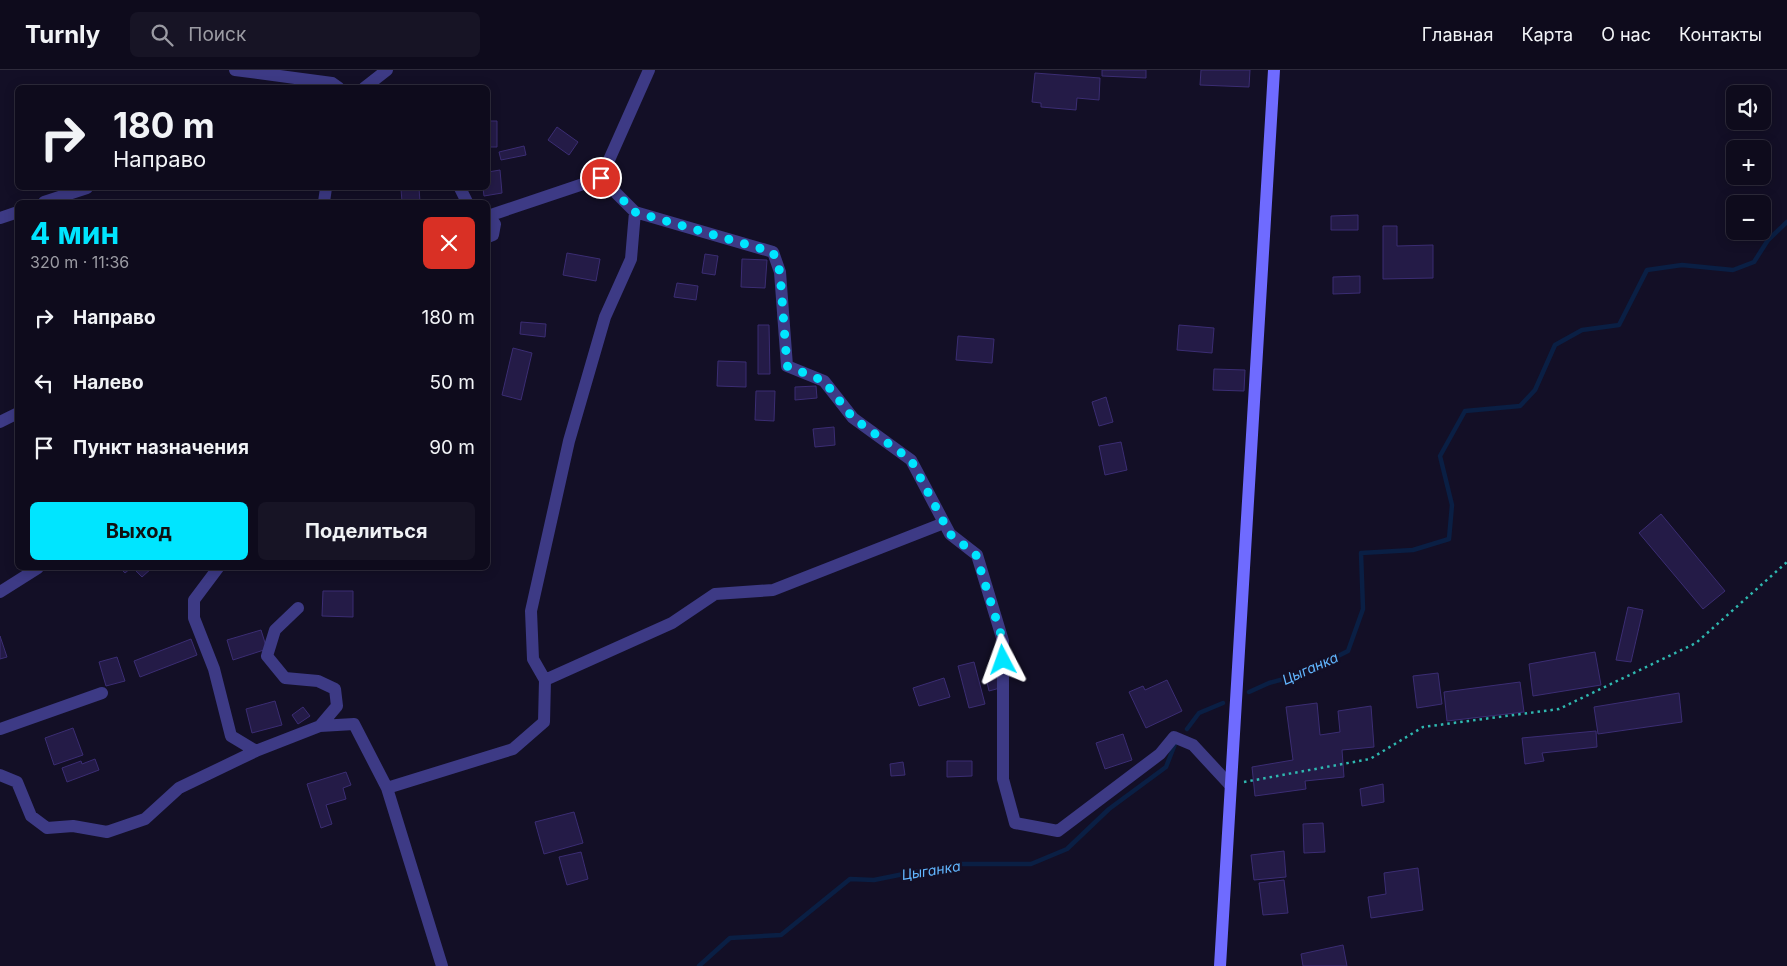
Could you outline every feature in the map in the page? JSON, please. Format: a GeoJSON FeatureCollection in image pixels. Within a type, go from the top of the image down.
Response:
{"type":"FeatureCollection","features":[{"type":"Feature","properties":{"kind":"street"},"geometry":{"type":"LineString","coordinates":[[235,70],[332,83],[335,85]]}},
{"type":"Feature","properties":{"kind":"street"},"geometry":{"type":"LineString","coordinates":[[368,85],[387,70]]}},
{"type":"Feature","properties":{"kind":"street"},"geometry":{"type":"LineString","coordinates":[[490,215],[601,178],[648,70]]}},
{"type":"Feature","properties":{"kind":"street"},"geometry":{"type":"LineString","coordinates":[[1220,966],[1274,70]]}},
{"type":"Feature","properties":{"kind":"street"},"geometry":{"type":"LineString","coordinates":[[601,178],[635,212],[773,252],[780,272],[787,366],[824,381],[853,418],[911,460],[950,534],[976,555],[1003,641],[1003,779],[1015,823],[1058,831],[1160,754],[1174,737],[1194,745],[1230,785]]}},
{"type":"Feature","properties":{"kind":"street"},"geometry":{"type":"LineString","coordinates":[[50,200],[81,190]]}},
{"type":"Feature","properties":{"kind":"street"},"geometry":{"type":"LineString","coordinates":[[387,788],[513,749],[544,722],[545,680],[533,659],[532,611],[572,431],[604,318],[632,259],[635,212]]}},
{"type":"Feature","properties":{"kind":"street"},"geometry":{"type":"LineString","coordinates":[[0,218],[15,213]]}},
{"type":"Feature","properties":{"kind":"street"},"geometry":{"type":"LineString","coordinates":[[490,218],[495,224],[493,235],[490,236]]}},
{"type":"Feature","properties":{"kind":"street"},"geometry":{"type":"LineString","coordinates":[[0,422],[15,414]]}},
{"type":"Feature","properties":{"kind":"street"},"geometry":{"type":"LineString","coordinates":[[545,680],[672,623],[715,594],[773,590],[944,523]]}},
{"type":"Feature","properties":{"kind":"street"},"geometry":{"type":"LineString","coordinates":[[0,592],[35,570]]}},
{"type":"Feature","properties":{"kind":"street"},"geometry":{"type":"LineString","coordinates":[[216,570],[194,600],[194,618],[214,669],[231,736],[256,751]]}},
{"type":"Feature","properties":{"kind":"street"},"geometry":{"type":"LineString","coordinates":[[298,608],[275,630],[267,656],[285,678],[318,681],[335,688],[337,706],[320,726]]}},
{"type":"Feature","properties":{"kind":"street"},"geometry":{"type":"LineString","coordinates":[[0,729],[102,693]]}},
{"type":"Feature","properties":{"kind":"street"},"geometry":{"type":"LineString","coordinates":[[0,775],[17,782],[31,816],[47,828],[73,826],[107,832],[145,819],[179,788],[256,751],[320,726],[354,724],[387,788],[442,966]]}},
{"type":"Feature","properties":{"kind":"path"},"geometry":{"type":"LineString","coordinates":[[1230,785],[1370,759],[1423,728],[1559,709],[1696,643],[1787,562]]}},
{"type":"Feature","properties":{"kind":"building"},"geometry":{"type":"Polygon","coordinates":[[[1102,70],[1146,70],[1146,78],[1102,76],[1102,70]]]}},
{"type":"Feature","properties":{"kind":"building"},"geometry":{"type":"Polygon","coordinates":[[[1201,70],[1250,70],[1249,87],[1200,85],[1201,70]]]}},
{"type":"Feature","properties":{"kind":"building"},"geometry":{"type":"Polygon","coordinates":[[[1035,73],[1100,78],[1099,100],[1077,98],[1076,110],[1041,107],[1041,103],[1032,102],[1035,73]]]}},
{"type":"Feature","properties":{"kind":"building"},"geometry":{"type":"Polygon","coordinates":[[[490,121],[497,121],[497,147],[490,147],[490,121]]]}},
{"type":"Feature","properties":{"kind":"building"},"geometry":{"type":"Polygon","coordinates":[[[557,127],[578,142],[569,155],[548,140],[557,127]]]}},
{"type":"Feature","properties":{"kind":"building"},"geometry":{"type":"Polygon","coordinates":[[[524,146],[526,155],[501,160],[499,152],[524,146]]]}},
{"type":"Feature","properties":{"kind":"building"},"geometry":{"type":"Polygon","coordinates":[[[500,170],[502,193],[484,196],[483,190],[490,190],[490,172],[500,170]]]}},
{"type":"Feature","properties":{"kind":"building"},"geometry":{"type":"Polygon","coordinates":[[[401,190],[419,190],[420,200],[402,200],[401,190]]]}},
{"type":"Feature","properties":{"kind":"building"},"geometry":{"type":"Polygon","coordinates":[[[1358,215],[1358,230],[1331,230],[1331,216],[1358,215]]]}},
{"type":"Feature","properties":{"kind":"building"},"geometry":{"type":"Polygon","coordinates":[[[1383,226],[1397,226],[1397,246],[1433,245],[1433,278],[1383,279],[1383,226]]]}},
{"type":"Feature","properties":{"kind":"building"},"geometry":{"type":"Polygon","coordinates":[[[567,253],[600,259],[596,281],[563,275],[567,253]]]}},
{"type":"Feature","properties":{"kind":"building"},"geometry":{"type":"Polygon","coordinates":[[[705,254],[718,256],[715,275],[702,273],[705,254]]]}},
{"type":"Feature","properties":{"kind":"building"},"geometry":{"type":"Polygon","coordinates":[[[742,259],[767,260],[765,288],[741,287],[742,259]]]}},
{"type":"Feature","properties":{"kind":"building"},"geometry":{"type":"Polygon","coordinates":[[[1360,276],[1360,293],[1333,294],[1333,277],[1360,276]]]}},
{"type":"Feature","properties":{"kind":"building"},"geometry":{"type":"Polygon","coordinates":[[[677,283],[698,286],[696,300],[674,297],[677,283]]]}},
{"type":"Feature","properties":{"kind":"building"},"geometry":{"type":"Polygon","coordinates":[[[521,322],[546,324],[545,337],[520,334],[521,322]]]}},
{"type":"Feature","properties":{"kind":"building"},"geometry":{"type":"Polygon","coordinates":[[[758,325],[769,325],[770,374],[758,374],[758,325]]]}},
{"type":"Feature","properties":{"kind":"building"},"geometry":{"type":"Polygon","coordinates":[[[1179,325],[1214,328],[1212,353],[1177,350],[1179,325]]]}},
{"type":"Feature","properties":{"kind":"building"},"geometry":{"type":"Polygon","coordinates":[[[958,336],[994,339],[992,363],[956,360],[958,336]]]}},
{"type":"Feature","properties":{"kind":"building"},"geometry":{"type":"Polygon","coordinates":[[[513,348],[532,353],[521,400],[502,395],[513,348]]]}},
{"type":"Feature","properties":{"kind":"building"},"geometry":{"type":"Polygon","coordinates":[[[718,361],[746,362],[746,387],[717,386],[718,361]]]}},
{"type":"Feature","properties":{"kind":"building"},"geometry":{"type":"Polygon","coordinates":[[[1214,369],[1245,370],[1244,391],[1213,390],[1214,369]]]}},
{"type":"Feature","properties":{"kind":"building"},"geometry":{"type":"Polygon","coordinates":[[[816,386],[817,398],[795,400],[795,387],[816,386]]]}},
{"type":"Feature","properties":{"kind":"building"},"geometry":{"type":"Polygon","coordinates":[[[756,391],[775,391],[774,421],[755,420],[756,391]]]}},
{"type":"Feature","properties":{"kind":"building"},"geometry":{"type":"Polygon","coordinates":[[[1106,397],[1113,422],[1099,426],[1092,402],[1106,397]]]}},
{"type":"Feature","properties":{"kind":"building"},"geometry":{"type":"Polygon","coordinates":[[[834,427],[835,445],[815,447],[813,429],[834,427]]]}},
{"type":"Feature","properties":{"kind":"building"},"geometry":{"type":"Polygon","coordinates":[[[1121,442],[1127,470],[1105,475],[1099,446],[1121,442]]]}},
{"type":"Feature","properties":{"kind":"building"},"geometry":{"type":"Polygon","coordinates":[[[1661,514],[1725,591],[1703,609],[1639,533],[1661,514]]]}},
{"type":"Feature","properties":{"kind":"building"},"geometry":{"type":"Polygon","coordinates":[[[135,570],[150,570],[142,577],[135,570]]]}},
{"type":"Feature","properties":{"kind":"building"},"geometry":{"type":"Polygon","coordinates":[[[323,591],[353,591],[353,617],[322,616],[323,591]]]}},
{"type":"Feature","properties":{"kind":"building"},"geometry":{"type":"Polygon","coordinates":[[[1628,607],[1643,610],[1631,662],[1616,660],[1628,607]]]}},
{"type":"Feature","properties":{"kind":"building"},"geometry":{"type":"Polygon","coordinates":[[[261,630],[267,649],[233,660],[227,640],[261,630]]]}},
{"type":"Feature","properties":{"kind":"building"},"geometry":{"type":"Polygon","coordinates":[[[0,636],[7,657],[0,659],[0,636]]]}},
{"type":"Feature","properties":{"kind":"building"},"geometry":{"type":"Polygon","coordinates":[[[191,639],[197,655],[140,677],[134,661],[191,639]]]}},
{"type":"Feature","properties":{"kind":"building"},"geometry":{"type":"Polygon","coordinates":[[[1595,652],[1601,685],[1533,696],[1529,664],[1595,652]]]}},
{"type":"Feature","properties":{"kind":"building"},"geometry":{"type":"Polygon","coordinates":[[[117,657],[125,681],[106,686],[99,662],[117,657]]]}},
{"type":"Feature","properties":{"kind":"building"},"geometry":{"type":"Polygon","coordinates":[[[974,662],[985,704],[969,708],[958,666],[974,662]]]}},
{"type":"Feature","properties":{"kind":"building"},"geometry":{"type":"Polygon","coordinates":[[[1438,673],[1442,704],[1417,708],[1413,676],[1438,673]]]}},
{"type":"Feature","properties":{"kind":"building"},"geometry":{"type":"Polygon","coordinates":[[[997,675],[1000,688],[989,691],[986,678],[997,675]]]}},
{"type":"Feature","properties":{"kind":"building"},"geometry":{"type":"Polygon","coordinates":[[[944,678],[950,697],[919,706],[913,688],[944,678]]]}},
{"type":"Feature","properties":{"kind":"building"},"geometry":{"type":"Polygon","coordinates":[[[1167,680],[1182,711],[1146,728],[1129,692],[1143,686],[1145,690],[1167,680]]]}},
{"type":"Feature","properties":{"kind":"building"},"geometry":{"type":"Polygon","coordinates":[[[1520,682],[1524,712],[1447,721],[1444,692],[1520,682]]]}},
{"type":"Feature","properties":{"kind":"building"},"geometry":{"type":"Polygon","coordinates":[[[1679,693],[1682,722],[1598,734],[1594,707],[1679,693]]]}},
{"type":"Feature","properties":{"kind":"building"},"geometry":{"type":"Polygon","coordinates":[[[275,701],[282,725],[252,733],[246,709],[275,701]]]}},
{"type":"Feature","properties":{"kind":"building"},"geometry":{"type":"Polygon","coordinates":[[[1317,703],[1320,735],[1340,732],[1338,711],[1371,706],[1374,747],[1342,750],[1344,777],[1305,781],[1306,789],[1255,796],[1252,767],[1293,760],[1286,707],[1317,703]]]}},
{"type":"Feature","properties":{"kind":"building"},"geometry":{"type":"Polygon","coordinates":[[[303,707],[310,716],[298,724],[292,715],[303,707]]]}},
{"type":"Feature","properties":{"kind":"building"},"geometry":{"type":"Polygon","coordinates":[[[73,728],[83,755],[54,765],[45,738],[73,728]]]}},
{"type":"Feature","properties":{"kind":"building"},"geometry":{"type":"Polygon","coordinates":[[[1596,731],[1597,747],[1542,753],[1544,761],[1525,764],[1522,738],[1596,731]]]}},
{"type":"Feature","properties":{"kind":"building"},"geometry":{"type":"Polygon","coordinates":[[[1123,734],[1132,760],[1105,769],[1096,743],[1123,734]]]}},
{"type":"Feature","properties":{"kind":"building"},"geometry":{"type":"Polygon","coordinates":[[[95,759],[99,770],[67,782],[62,768],[81,761],[82,764],[95,759]]]}},
{"type":"Feature","properties":{"kind":"building"},"geometry":{"type":"Polygon","coordinates":[[[947,761],[972,761],[972,776],[947,777],[947,761]]]}},
{"type":"Feature","properties":{"kind":"building"},"geometry":{"type":"Polygon","coordinates":[[[903,762],[905,775],[891,776],[890,764],[903,762]]]}},
{"type":"Feature","properties":{"kind":"building"},"geometry":{"type":"Polygon","coordinates":[[[346,772],[351,785],[343,788],[346,799],[326,805],[332,824],[321,828],[307,784],[346,772]]]}},
{"type":"Feature","properties":{"kind":"building"},"geometry":{"type":"Polygon","coordinates":[[[1383,784],[1384,802],[1362,806],[1360,789],[1383,784]]]}},
{"type":"Feature","properties":{"kind":"building"},"geometry":{"type":"Polygon","coordinates":[[[574,812],[583,843],[544,854],[535,822],[574,812]]]}},
{"type":"Feature","properties":{"kind":"building"},"geometry":{"type":"Polygon","coordinates":[[[1323,823],[1325,852],[1304,853],[1303,824],[1323,823]]]}},
{"type":"Feature","properties":{"kind":"building"},"geometry":{"type":"Polygon","coordinates":[[[1284,851],[1286,877],[1254,880],[1251,855],[1284,851]]]}},
{"type":"Feature","properties":{"kind":"building"},"geometry":{"type":"Polygon","coordinates":[[[581,852],[588,879],[567,885],[559,857],[581,852]]]}},
{"type":"Feature","properties":{"kind":"building"},"geometry":{"type":"Polygon","coordinates":[[[1418,868],[1423,910],[1371,918],[1368,897],[1386,894],[1384,873],[1418,868]]]}},
{"type":"Feature","properties":{"kind":"building"},"geometry":{"type":"Polygon","coordinates":[[[1284,880],[1288,913],[1263,915],[1259,883],[1284,880]]]}},
{"type":"Feature","properties":{"kind":"building"},"geometry":{"type":"Polygon","coordinates":[[[1343,945],[1347,966],[1303,966],[1301,954],[1343,945]]]}},
{"type":"Feature","properties":{"kind":"waterway","name":"Цыганка"},"geometry":{"type":"LineString","coordinates":[[1249,692],[1269,683],[1302,674],[1348,651],[1363,609],[1361,553],[1413,550],[1449,539],[1452,505],[1440,456],[1465,411],[1520,406],[1535,390],[1555,345],[1582,330],[1619,325],[1647,270],[1682,265],[1733,270],[1754,262],[1768,240],[1787,222]]}},
{"type":"Feature","properties":{"kind":"waterway","name":"Цыганка"},"geometry":{"type":"LineString","coordinates":[[1187,729],[1199,713],[1223,703]]}},
{"type":"Feature","properties":{"kind":"waterway","name":"Цыганка"},"geometry":{"type":"LineString","coordinates":[[699,966],[730,938],[781,935],[850,879],[874,880],[953,864],[1031,864],[1067,849],[1109,809],[1166,767],[1175,744]]}},
{"type":"Feature","properties":{"kind":"route"},"geometry":{"type":"LineString","coordinates":[[601,178],[635,212],[773,252],[780,272],[787,366],[824,381],[853,418],[911,460],[950,534],[976,555],[1003,641],[1003,660]]}}]}
